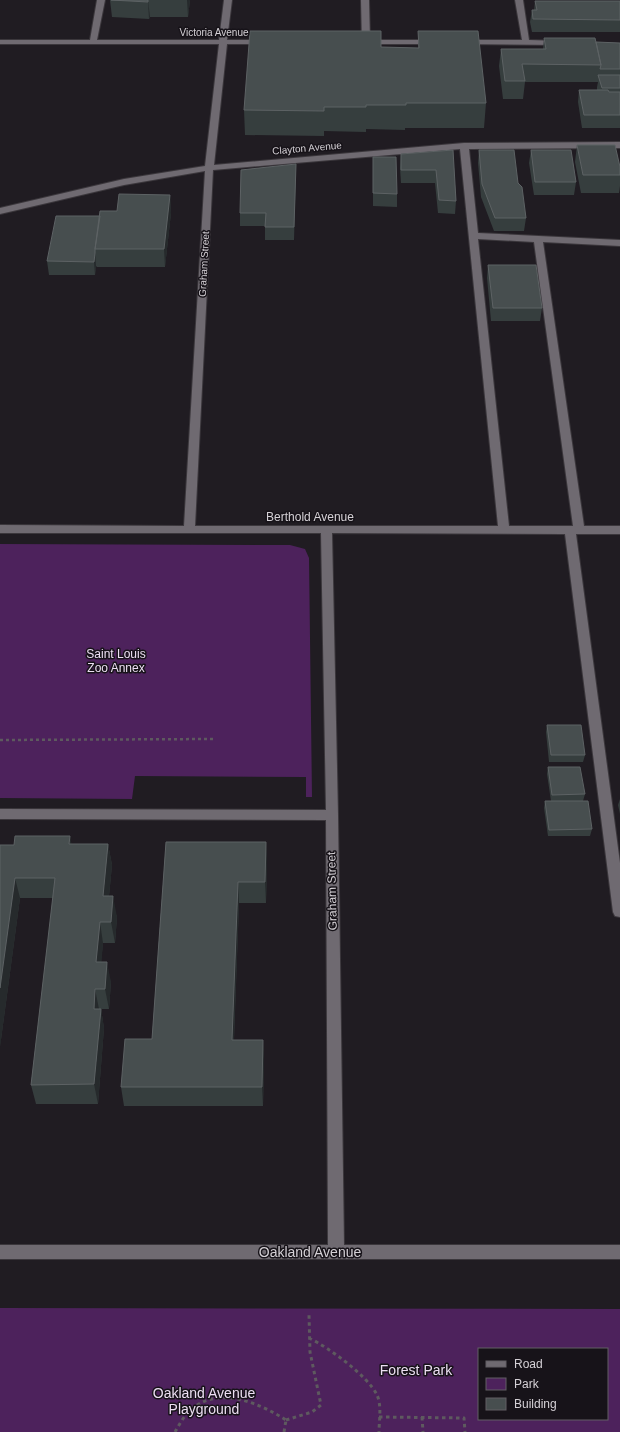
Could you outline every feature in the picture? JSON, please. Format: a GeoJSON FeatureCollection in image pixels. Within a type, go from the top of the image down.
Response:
{"type":"FeatureCollection","features":[{"type":"Feature","properties":{"kind":"street"},"geometry":{"type":"LineString","coordinates":[[93,42],[101,0]]}},
{"type":"Feature","properties":{"kind":"street","name":"Graham Street"},"geometry":{"type":"LineString","coordinates":[[189,529],[209,168],[228,0]]}},
{"type":"Feature","properties":{"kind":"street"},"geometry":{"type":"LineString","coordinates":[[365,0],[362,42],[442,42]]}},
{"type":"Feature","properties":{"kind":"street"},"geometry":{"type":"LineString","coordinates":[[519,0],[526,43]]}},
{"type":"Feature","properties":{"kind":"street","name":"Victoria Avenue"},"geometry":{"type":"LineString","coordinates":[[0,42],[275,42]]}},
{"type":"Feature","properties":{"kind":"street"},"geometry":{"type":"LineString","coordinates":[[458,42],[565,43]]}},
{"type":"Feature","properties":{"kind":"street","name":"Clayton Avenue"},"geometry":{"type":"LineString","coordinates":[[0,211],[124,182],[209,168],[403,150],[464,146],[620,145]]}},
{"type":"Feature","properties":{"kind":"street"},"geometry":{"type":"LineString","coordinates":[[464,146],[504,530]]}},
{"type":"Feature","properties":{"kind":"street"},"geometry":{"type":"LineString","coordinates":[[474,236],[620,243]]}},
{"type":"Feature","properties":{"kind":"street"},"geometry":{"type":"LineString","coordinates":[[538,240],[575,530],[620,912]]}},
{"type":"Feature","properties":{"kind":"street","name":"Berthold Avenue"},"geometry":{"type":"LineString","coordinates":[[0,529],[620,530]]}},
{"type":"Feature","properties":{"kind":"street","name":"Graham Street"},"geometry":{"type":"LineString","coordinates":[[326,530],[332,815],[336,1252]]}},
{"type":"Feature","properties":{"kind":"street"},"geometry":{"type":"LineString","coordinates":[[0,814],[332,815]]}},
{"type":"Feature","properties":{"kind":"street","name":"Oakland Avenue"},"geometry":{"type":"LineString","coordinates":[[0,1252],[620,1252]]}},
{"type":"Feature","properties":{"kind":"path"},"geometry":{"type":"LineString","coordinates":[[0,740],[215,739]]}},
{"type":"Feature","properties":{"kind":"path"},"geometry":{"type":"LineString","coordinates":[[175,1432],[179,1424],[194,1408],[205,1401],[223,1396],[241,1397],[260,1404],[286,1420],[312,1412],[320,1405],[309,1338],[309,1315]]}},
{"type":"Feature","properties":{"kind":"path"},"geometry":{"type":"LineString","coordinates":[[309,1338],[327,1347],[374,1388],[378,1397],[379,1432]]}},
{"type":"Feature","properties":{"kind":"path"},"geometry":{"type":"LineString","coordinates":[[379,1417],[464,1418],[465,1432]]}},
{"type":"Feature","properties":{"kind":"path"},"geometry":{"type":"LineString","coordinates":[[422,1417],[423,1432]]}},
{"type":"Feature","properties":{"kind":"path"},"geometry":{"type":"LineString","coordinates":[[284,1432],[286,1420]]}},
{"type":"Feature","properties":{"kind":"green space","name":"Saint Louis Zoo Annex"},"geometry":{"type":"Polygon","coordinates":[[[0,544],[290,545],[305,549],[309,558],[312,797],[306,797],[306,777],[135,776],[132,799],[0,798],[0,544]]]}},
{"type":"Feature","properties":{"kind":"green space","name":"Forest Park"},"geometry":{"type":"Polygon","coordinates":[[[0,1308],[620,1309],[620,1432],[0,1432],[0,1308]]]}},
{"type":"Feature","properties":{"kind":"building"},"geometry":{"type":"Polygon","coordinates":[[[111,0],[148,0],[148,2],[111,0]]]}},
{"type":"Feature","properties":{"kind":"building"},"geometry":{"type":"Polygon","coordinates":[[[535,1],[620,1],[620,20],[533,19],[532,10],[537,10],[535,1]]]}},
{"type":"Feature","properties":{"kind":"building"},"geometry":{"type":"Polygon","coordinates":[[[250,31],[381,31],[381,47],[419,48],[418,31],[478,31],[486,103],[406,103],[406,105],[366,105],[366,107],[324,107],[324,111],[244,110],[250,31]]]}},
{"type":"Feature","properties":{"kind":"building"},"geometry":{"type":"Polygon","coordinates":[[[544,38],[595,38],[601,65],[522,64],[525,81],[505,81],[501,49],[546,49],[544,38]]]}},
{"type":"Feature","properties":{"kind":"building"},"geometry":{"type":"Polygon","coordinates":[[[596,42],[620,43],[620,69],[600,69],[601,65],[596,42]]]}},
{"type":"Feature","properties":{"kind":"building"},"geometry":{"type":"Polygon","coordinates":[[[598,75],[620,75],[620,88],[602,88],[598,75]]]}},
{"type":"Feature","properties":{"kind":"building"},"geometry":{"type":"Polygon","coordinates":[[[579,90],[608,90],[609,92],[620,92],[620,115],[584,115],[579,90]]]}},
{"type":"Feature","properties":{"kind":"building"},"geometry":{"type":"Polygon","coordinates":[[[577,145],[615,145],[620,167],[620,175],[583,175],[577,145]]]}},
{"type":"Feature","properties":{"kind":"building"},"geometry":{"type":"Polygon","coordinates":[[[453,150],[456,201],[439,200],[436,170],[401,170],[401,154],[453,150]]]}},
{"type":"Feature","properties":{"kind":"building"},"geometry":{"type":"Polygon","coordinates":[[[479,150],[514,150],[518,183],[522,187],[526,218],[495,218],[482,184],[479,150]]]}},
{"type":"Feature","properties":{"kind":"building"},"geometry":{"type":"Polygon","coordinates":[[[531,150],[571,150],[576,182],[535,182],[531,150]]]}},
{"type":"Feature","properties":{"kind":"building"},"geometry":{"type":"Polygon","coordinates":[[[373,157],[396,157],[397,194],[373,193],[373,157]]]}},
{"type":"Feature","properties":{"kind":"building"},"geometry":{"type":"Polygon","coordinates":[[[296,164],[294,227],[265,227],[266,213],[240,213],[241,170],[296,164]]]}},
{"type":"Feature","properties":{"kind":"building"},"geometry":{"type":"Polygon","coordinates":[[[119,194],[170,195],[164,249],[95,249],[100,211],[117,211],[119,194]]]}},
{"type":"Feature","properties":{"kind":"building"},"geometry":{"type":"Polygon","coordinates":[[[56,216],[100,216],[94,262],[47,261],[56,216]]]}},
{"type":"Feature","properties":{"kind":"building"},"geometry":{"type":"Polygon","coordinates":[[[488,265],[536,265],[542,308],[493,308],[488,265]]]}},
{"type":"Feature","properties":{"kind":"building"},"geometry":{"type":"Polygon","coordinates":[[[547,725],[581,725],[585,755],[551,755],[547,725]]]}},
{"type":"Feature","properties":{"kind":"building"},"geometry":{"type":"Polygon","coordinates":[[[548,767],[580,767],[585,794],[552,795],[548,767]]]}},
{"type":"Feature","properties":{"kind":"building"},"geometry":{"type":"Polygon","coordinates":[[[545,801],[588,801],[592,829],[549,830],[545,801]]]}},
{"type":"Feature","properties":{"kind":"building"},"geometry":{"type":"Polygon","coordinates":[[[15,836],[70,836],[69,844],[108,844],[103,896],[113,896],[111,922],[100,922],[96,962],[107,962],[105,989],[95,989],[94,1009],[101,1009],[94,1084],[31,1085],[55,878],[15,878],[0,988],[0,845],[14,845],[15,836]]]}},
{"type":"Feature","properties":{"kind":"building"},"geometry":{"type":"Polygon","coordinates":[[[166,842],[266,842],[265,882],[238,882],[232,1040],[263,1040],[262,1087],[121,1087],[125,1039],[152,1039],[166,842]]]}},
{"type":"Feature","properties":{"kind":"park label","name":"Oakland Avenue Playground"},"geometry":{"type":"Point","coordinates":[204,1402]}}]}
